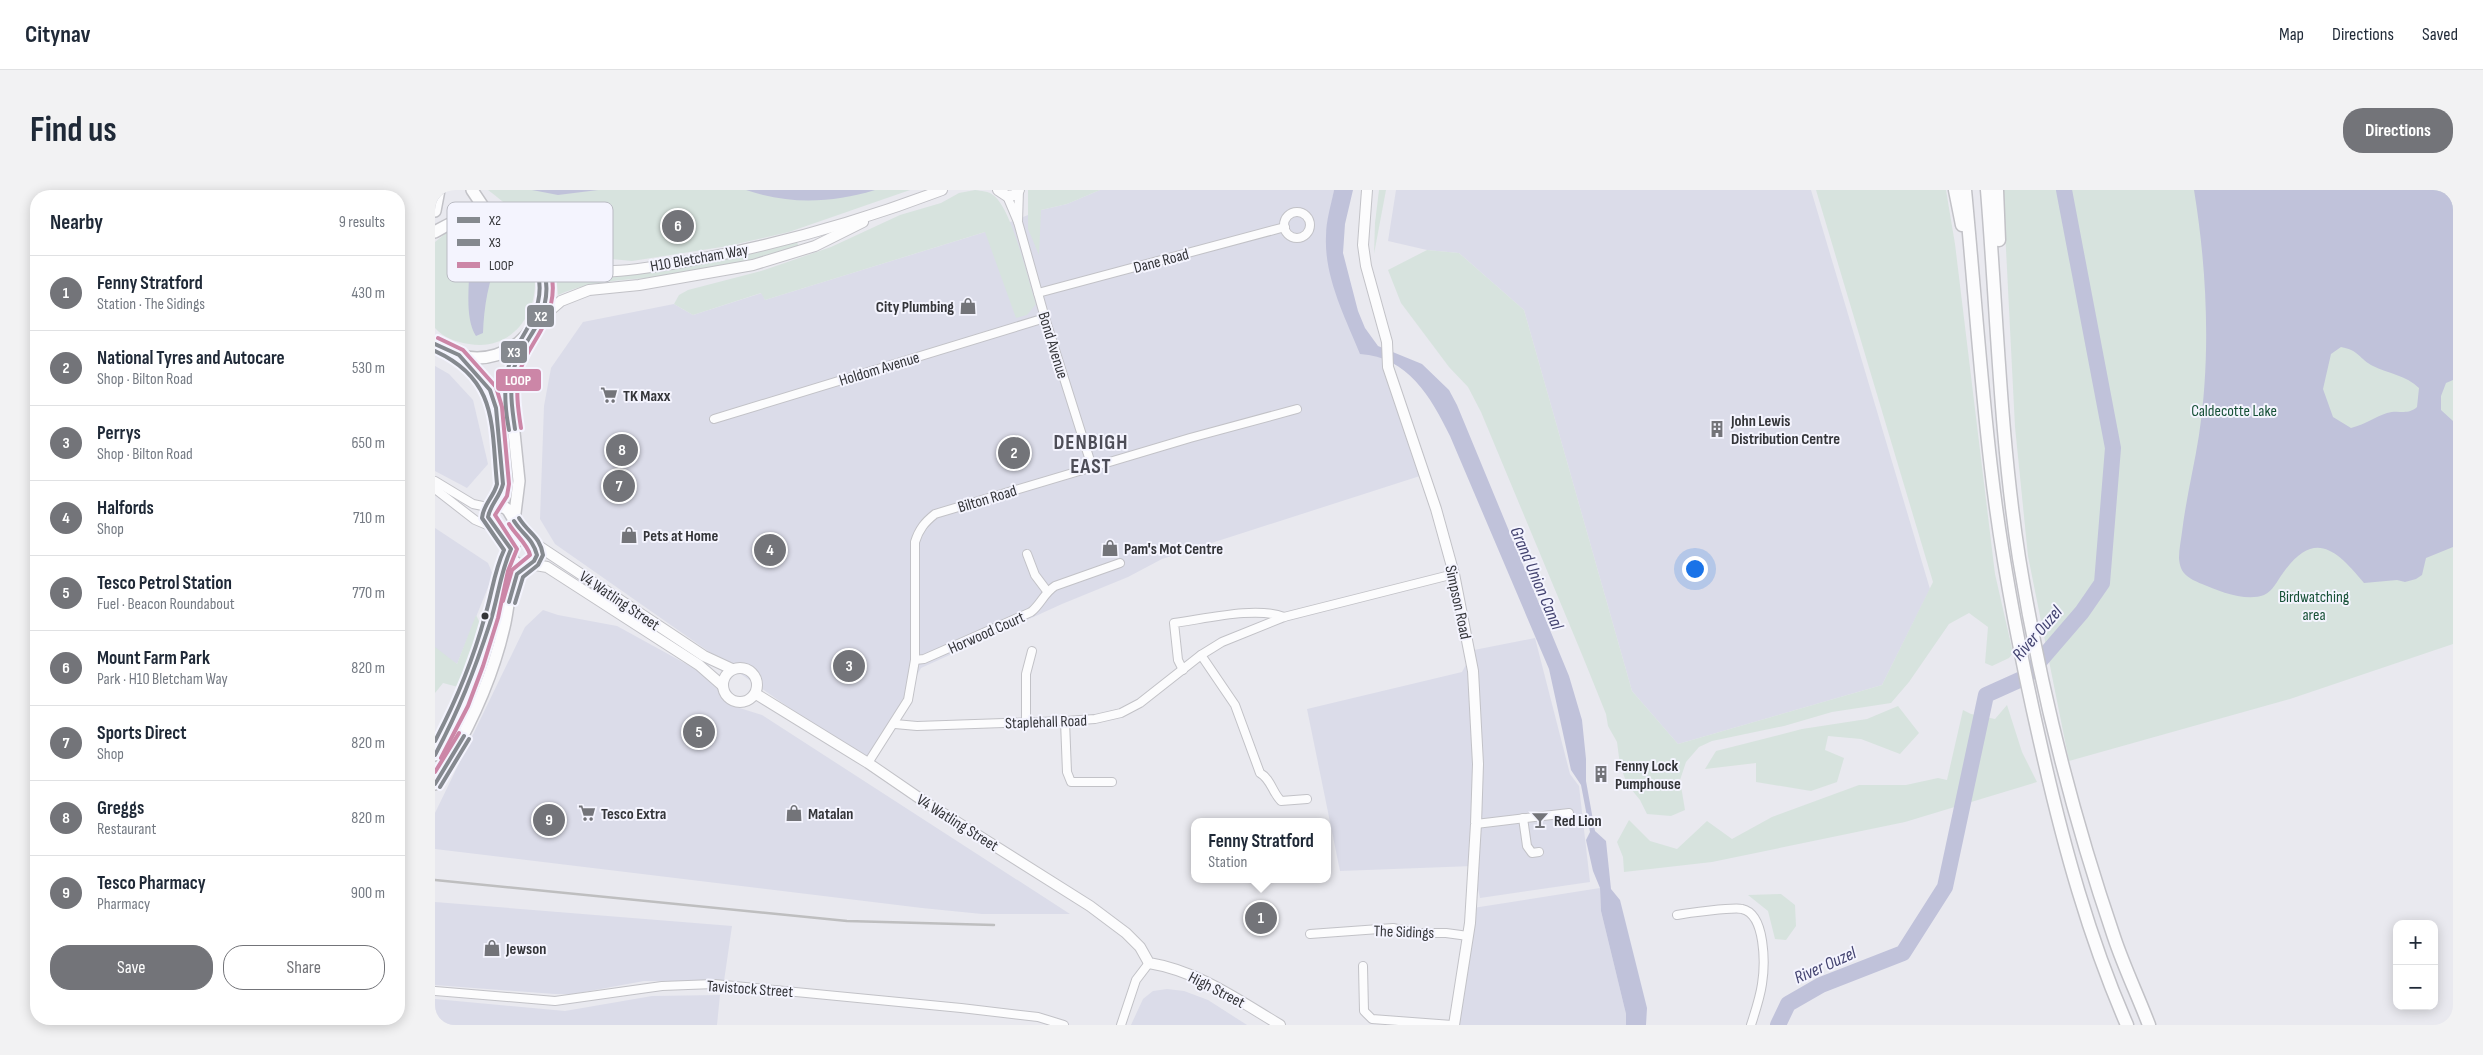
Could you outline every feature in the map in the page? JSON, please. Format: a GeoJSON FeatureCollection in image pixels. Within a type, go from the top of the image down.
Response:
{"type":"FeatureCollection","features":[{"type":"Feature","properties":{"kind":"highway"},"geometry":{"type":"LineString","coordinates":[[1955,190],[1960,219],[1971,251]]}},
{"type":"Feature","properties":{"kind":"highway"},"geometry":{"type":"LineString","coordinates":[[1965,190],[1991,469],[2003,556],[2019,639],[2037,728],[2073,875],[2099,956],[2127,1025]]}},
{"type":"Feature","properties":{"kind":"highway"},"geometry":{"type":"LineString","coordinates":[[1987,190],[2010,483],[2019,557],[2032,629],[2050,716],[2073,807],[2115,939],[2149,1025]]}},
{"type":"Feature","properties":{"kind":"highway"},"geometry":{"type":"LineString","coordinates":[[1997,190],[2000,251],[1997,310]]}},
{"type":"Feature","properties":{"kind":"main road"},"geometry":{"type":"LineString","coordinates":[[435,212],[439,190]]}},
{"type":"Feature","properties":{"kind":"main road"},"geometry":{"type":"LineString","coordinates":[[472,190],[480,202]]}},
{"type":"Feature","properties":{"kind":"main road"},"geometry":{"type":"LineString","coordinates":[[435,232],[447,225]]}},
{"type":"Feature","properties":{"kind":"main road"},"geometry":{"type":"LineString","coordinates":[[514,521],[519,481],[511,403],[513,375],[518,358],[544,304],[545,282]]}},
{"type":"Feature","properties":{"kind":"main road"},"geometry":{"type":"LineString","coordinates":[[435,344],[459,356],[476,358],[493,356],[516,345],[536,324]]}},
{"type":"Feature","properties":{"kind":"main road"},"geometry":{"type":"LineString","coordinates":[[459,356],[490,390],[496,408],[503,484],[501,494],[488,517],[510,550],[516,563],[527,565]]}},
{"type":"Feature","properties":{"kind":"main road"},"geometry":{"type":"LineString","coordinates":[[435,784],[459,745],[478,707],[504,628],[513,582],[537,555],[531,541],[504,507],[493,507]]}},
{"type":"Feature","properties":{"kind":"main road"},"geometry":{"type":"LineString","coordinates":[[435,755],[462,703],[477,664],[492,616],[502,569],[510,550],[517,540],[531,541]]}},
{"type":"Feature","properties":{"kind":"street","name":"H10 Bletcham Way"},"geometry":{"type":"LineString","coordinates":[[613,270],[713,257],[874,216],[942,190]]}},
{"type":"Feature","properties":{"kind":"street"},"geometry":{"type":"LineString","coordinates":[[999,192],[1014,195],[1019,190]]}},
{"type":"Feature","properties":{"kind":"street","name":"Bond Avenue"},"geometry":{"type":"LineString","coordinates":[[1019,190],[1019,222],[1045,318],[1092,467]]}},
{"type":"Feature","properties":{"kind":"street","name":"Simpson Road"},"geometry":{"type":"LineString","coordinates":[[1367,190],[1363,245],[1366,266],[1387,342],[1388,367],[1436,509],[1454,574],[1466,628],[1475,699],[1478,764],[1469,936],[1453,1025]]}},
{"type":"Feature","properties":{"kind":"street","name":"Bond Avenue"},"geometry":{"type":"LineString","coordinates":[[999,192],[1019,222]]}},
{"type":"Feature","properties":{"kind":"street","name":"H10 Bletcham Way"},"geometry":{"type":"LineString","coordinates":[[536,324],[547,310],[569,296],[589,290],[647,284],[753,265],[830,240],[874,216]]}},
{"type":"Feature","properties":{"kind":"street","name":"Dane Road"},"geometry":{"type":"LineString","coordinates":[[1038,293],[1285,227]]}},
{"type":"Feature","properties":{"kind":"street","name":"Holdom Avenue"},"geometry":{"type":"LineString","coordinates":[[713,419],[1045,318]]}},
{"type":"Feature","properties":{"kind":"street","name":"Bilton Road"},"geometry":{"type":"LineString","coordinates":[[868,763],[895,724],[908,700],[915,660],[915,542],[918,531],[925,522],[935,514],[1297,409]]}},
{"type":"Feature","properties":{"kind":"street"},"geometry":{"type":"LineString","coordinates":[[435,481],[473,504],[493,507]]}},
{"type":"Feature","properties":{"kind":"street"},"geometry":{"type":"LineString","coordinates":[[435,489],[475,520],[494,528]]}},
{"type":"Feature","properties":{"kind":"street","name":"V4 Watling Street"},"geometry":{"type":"LineString","coordinates":[[531,541],[704,656],[732,669]]}},
{"type":"Feature","properties":{"kind":"street"},"geometry":{"type":"LineString","coordinates":[[1027,554],[1035,575],[1047,591],[1120,563]]}},
{"type":"Feature","properties":{"kind":"street","name":"V4 Watling Street"},"geometry":{"type":"LineString","coordinates":[[527,565],[547,567],[699,665],[712,674],[723,686]]}},
{"type":"Feature","properties":{"kind":"street","name":"Staplehall Road"},"geometry":{"type":"LineString","coordinates":[[895,724],[917,726],[1065,721],[1121,713],[1141,703],[1201,655],[1222,642],[1284,618],[1454,574]]}},
{"type":"Feature","properties":{"kind":"street","name":"Horwood Court"},"geometry":{"type":"LineString","coordinates":[[915,660],[924,659],[1031,612],[1038,607],[1047,591]]}},
{"type":"Feature","properties":{"kind":"street","name":"Staplehall Road"},"geometry":{"type":"LineString","coordinates":[[1183,670],[1178,660],[1174,623],[1226,616],[1273,613],[1284,618]]}},
{"type":"Feature","properties":{"kind":"street"},"geometry":{"type":"LineString","coordinates":[[1026,722],[1026,674],[1032,651]]}},
{"type":"Feature","properties":{"kind":"street"},"geometry":{"type":"LineString","coordinates":[[1201,655],[1235,705],[1259,773],[1266,777],[1275,795],[1281,801],[1307,799]]}},
{"type":"Feature","properties":{"kind":"street"},"geometry":{"type":"LineString","coordinates":[[743,668],[753,673],[758,683],[756,694],[748,701],[736,702],[727,696],[723,686],[725,676],[732,669],[743,668]]}},
{"type":"Feature","properties":{"kind":"street","name":"V4 Watling Street"},"geometry":{"type":"LineString","coordinates":[[756,694],[868,763],[922,800],[1090,906],[1126,933],[1140,947],[1149,963]]}},
{"type":"Feature","properties":{"kind":"street"},"geometry":{"type":"LineString","coordinates":[[1065,721],[1067,772],[1071,782],[1112,782]]}},
{"type":"Feature","properties":{"kind":"street"},"geometry":{"type":"LineString","coordinates":[[1476,824],[1569,812]]}},
{"type":"Feature","properties":{"kind":"street"},"geometry":{"type":"LineString","coordinates":[[1523,818],[1527,846],[1532,853],[1539,852]]}},
{"type":"Feature","properties":{"kind":"street"},"geometry":{"type":"LineString","coordinates":[[1677,915],[1693,911],[1741,909],[1752,914],[1759,923],[1764,972],[1751,1025]]}},
{"type":"Feature","properties":{"kind":"street","name":"The Sidings"},"geometry":{"type":"LineString","coordinates":[[1310,934],[1393,928],[1415,933],[1446,933],[1469,936]]}},
{"type":"Feature","properties":{"kind":"street"},"geometry":{"type":"LineString","coordinates":[[1121,1025],[1135,980],[1149,963]]}},
{"type":"Feature","properties":{"kind":"street","name":"High Street"},"geometry":{"type":"LineString","coordinates":[[1149,963],[1169,966],[1213,984],[1280,1025]]}},
{"type":"Feature","properties":{"kind":"street"},"geometry":{"type":"LineString","coordinates":[[1363,966],[1363,1011],[1372,1018],[1453,1025]]}},
{"type":"Feature","properties":{"kind":"street","name":"Tavistock Street"},"geometry":{"type":"LineString","coordinates":[[435,991],[555,1002],[662,986],[714,984],[1037,1017],[1063,1025]]}},
{"type":"Feature","properties":{"kind":"shaded area"},"geometry":{"type":"Polygon","coordinates":[[[1100,190],[1334,190],[1326,234],[1373,355],[1385,359],[1423,475],[1162,559],[1128,577],[1062,604],[921,668],[868,763],[555,544],[540,519],[544,406],[551,368],[583,322],[674,304],[693,315],[762,293],[765,300],[982,233],[1041,210],[1067,204],[1100,190]]]}},
{"type":"Feature","properties":{"kind":"shaded area"},"geometry":{"type":"Polygon","coordinates":[[[1396,190],[1811,190],[1930,589],[1882,685],[1678,744],[1632,691],[1524,310],[1459,253],[1427,250],[1388,241],[1396,190]]]}},
{"type":"Feature","properties":{"kind":"shaded area"},"geometry":{"type":"Polygon","coordinates":[[[435,366],[449,374],[473,400],[488,464],[467,488],[435,471],[435,366]]]}},
{"type":"Feature","properties":{"kind":"shaded area"},"geometry":{"type":"Polygon","coordinates":[[[435,528],[488,563],[493,575],[457,664],[435,650],[435,528]]]}},
{"type":"Feature","properties":{"kind":"shaded area"},"geometry":{"type":"Polygon","coordinates":[[[543,610],[558,615],[617,626],[710,677],[730,705],[762,715],[1070,914],[982,914],[922,908],[435,849],[435,813],[525,627],[543,610]]]}},
{"type":"Feature","properties":{"kind":"shaded area"},"geometry":{"type":"Polygon","coordinates":[[[1535,638],[1570,774],[1579,786],[1590,882],[1480,898],[1473,866],[1340,871],[1331,818],[1329,818],[1307,709],[1462,672],[1474,650],[1535,638]]]}},
{"type":"Feature","properties":{"kind":"shaded area"},"geometry":{"type":"Polygon","coordinates":[[[1600,888],[1601,911],[1626,1014],[1626,1025],[1457,1025],[1473,908],[1600,888]]]}},
{"type":"Feature","properties":{"kind":"shaded area"},"geometry":{"type":"Polygon","coordinates":[[[435,902],[732,926],[724,981],[644,981],[573,994],[435,985],[435,902]]]}},
{"type":"Feature","properties":{"kind":"shaded area"},"geometry":{"type":"Polygon","coordinates":[[[1167,989],[1184,991],[1208,1000],[1247,1025],[1131,1025],[1143,999],[1153,991],[1167,989]]]}},
{"type":"Feature","properties":{"kind":"shaded area"},"geometry":{"type":"Polygon","coordinates":[[[720,995],[717,1025],[435,1025],[435,999],[565,1011],[652,996],[720,995]]]}},
{"type":"Feature","properties":{"kind":"green space"},"geometry":{"type":"Polygon","coordinates":[[[488,190],[910,190],[789,232],[728,246],[632,261],[613,259],[613,202],[504,202],[488,190]]]}},
{"type":"Feature","properties":{"kind":"green space"},"geometry":{"type":"Polygon","coordinates":[[[975,190],[993,195],[1007,214],[1019,246],[1036,304],[1027,315],[1016,318],[985,232],[765,300],[761,293],[693,315],[674,304],[679,295],[688,290],[761,271],[831,247],[900,215],[941,203],[959,193],[975,190]]]}},
{"type":"Feature","properties":{"kind":"green space"},"geometry":{"type":"Polygon","coordinates":[[[1028,190],[1100,190],[1067,204],[1041,210],[1039,255],[1028,229],[1028,190]]]}},
{"type":"Feature","properties":{"kind":"green space"},"geometry":{"type":"Polygon","coordinates":[[[1379,190],[1386,190],[1374,254],[1375,223],[1379,190]]]}},
{"type":"Feature","properties":{"kind":"green space"},"geometry":{"type":"Polygon","coordinates":[[[1816,190],[1946,190],[1955,244],[1995,574],[2013,653],[2009,658],[1992,666],[1985,663],[1988,627],[1969,613],[1949,624],[1909,682],[1891,703],[1832,712],[1784,726],[1712,741],[1699,747],[1686,762],[1680,780],[1685,810],[1671,816],[1647,814],[1640,800],[1627,784],[1620,765],[1617,742],[1608,726],[1606,714],[1583,657],[1481,412],[1468,387],[1449,367],[1401,303],[1388,270],[1427,250],[1459,253],[1524,310],[1632,691],[1678,744],[1882,685],[1933,582],[1816,190]]]}},
{"type":"Feature","properties":{"kind":"green space","name":"Caldecotte Lake"},"geometry":{"type":"Polygon","coordinates":[[[2003,190],[2453,190],[2453,644],[2290,699],[2069,761],[2028,556],[2015,427],[2003,190]]]}},
{"type":"Feature","properties":{"kind":"green space"},"geometry":{"type":"Polygon","coordinates":[[[446,233],[447,282],[534,282],[535,289],[529,312],[515,331],[495,343],[469,344],[459,342],[446,337],[435,328],[435,242],[446,233]]]}},
{"type":"Feature","properties":{"kind":"green space"},"geometry":{"type":"Polygon","coordinates":[[[796,240],[799,247],[709,270],[679,275],[613,281],[613,271],[672,269],[731,258],[796,240]]]}},
{"type":"Feature","properties":{"kind":"green space"},"geometry":{"type":"Polygon","coordinates":[[[557,282],[607,282],[587,285],[558,295],[557,282]]]}},
{"type":"Feature","properties":{"kind":"green space"},"geometry":{"type":"Polygon","coordinates":[[[476,615],[480,623],[474,650],[458,687],[443,683],[435,693],[435,647],[457,664],[476,615]]]}},
{"type":"Feature","properties":{"kind":"green space"},"geometry":{"type":"Polygon","coordinates":[[[2007,705],[2022,752],[2037,782],[1905,822],[1712,862],[1624,872],[1623,857],[1617,842],[1629,820],[1650,841],[1677,849],[1707,821],[1732,839],[1772,817],[1859,785],[1906,785],[1938,778],[1947,780],[1963,710],[1971,714],[1995,719],[2007,705]]]}},
{"type":"Feature","properties":{"kind":"green space"},"geometry":{"type":"Polygon","coordinates":[[[1898,706],[1919,733],[1900,754],[1861,739],[1828,736],[1825,750],[1844,758],[1837,782],[1811,791],[1756,782],[1756,763],[1705,769],[1716,751],[1802,729],[1867,719],[1898,706]]]}},
{"type":"Feature","properties":{"kind":"green space"},"geometry":{"type":"Polygon","coordinates":[[[1781,894],[1795,905],[1796,926],[1786,940],[1775,939],[1768,911],[1748,895],[1781,894]]]}},
{"type":"Feature","properties":{"kind":"water"},"geometry":{"type":"Polygon","coordinates":[[[532,190],[598,190],[558,195],[532,190]]]}},
{"type":"Feature","properties":{"kind":"water"},"geometry":{"type":"Polygon","coordinates":[[[746,190],[875,190],[827,200],[795,200],[762,195],[746,190]]]}},
{"type":"Feature","properties":{"kind":"water"},"geometry":{"type":"Polygon","coordinates":[[[1334,190],[1353,190],[1345,224],[1343,253],[1358,311],[1365,328],[1378,346],[1422,364],[1449,390],[1457,405],[1569,676],[1582,720],[1586,781],[1595,831],[1606,841],[1611,889],[1620,900],[1647,1008],[1646,1025],[1626,1025],[1626,1014],[1601,911],[1600,888],[1593,871],[1586,840],[1590,832],[1581,785],[1571,770],[1549,669],[1450,436],[1426,394],[1405,371],[1377,357],[1360,354],[1342,311],[1328,267],[1326,251],[1327,225],[1334,190]]]}},
{"type":"Feature","properties":{"kind":"water","name":"Caldecotte Lake"},"geometry":{"type":"Polygon","coordinates":[[[2194,190],[2453,190],[2453,380],[2446,383],[2441,396],[2441,410],[2453,421],[2453,547],[2426,558],[2422,575],[2416,579],[2405,582],[2397,580],[2364,583],[2334,553],[2325,549],[2315,548],[2305,551],[2294,559],[2275,586],[2264,595],[2257,597],[2241,596],[2209,587],[2193,580],[2183,572],[2179,558],[2180,548],[2199,435],[2205,374],[2206,313],[2194,190]],[[2341,347],[2331,354],[2323,389],[2333,417],[2351,428],[2387,413],[2406,412],[2417,407],[2419,388],[2403,377],[2373,366],[2347,348],[2341,347]]]}},
{"type":"Feature","properties":{"kind":"water"},"geometry":{"type":"Polygon","coordinates":[[[468,282],[490,282],[484,313],[483,333],[476,336],[470,320],[468,282]]]}},
{"type":"Feature","properties":{"kind":"waterway","name":"River Ouzel"},"geometry":{"type":"LineString","coordinates":[[1778,1025],[1788,1004],[1821,985],[1903,953],[1945,887],[1986,695],[2026,677],[2082,612],[2102,583],[2113,448],[2064,190]]}},
{"type":"Feature","properties":{"kind":"railway"},"geometry":{"type":"LineString","coordinates":[[435,880],[847,921],[994,925]]}},
{"type":"Feature","properties":{"kind":"transit line","name":"X3"},"geometry":{"type":"LineString","coordinates":[[509,430],[505,398],[507,373],[514,352],[533,317],[538,301],[539,282]]}},
{"type":"Feature","properties":{"kind":"transit line","name":"X2"},"geometry":{"type":"LineString","coordinates":[[515,429],[511,391],[512,376],[516,362],[539,321],[545,304],[545,282]]}},
{"type":"Feature","properties":{"kind":"transit line","name":"LOOP"},"geometry":{"type":"LineString","coordinates":[[521,428],[517,392],[518,378],[525,358],[545,322],[551,304],[552,282]]}},
{"type":"Feature","properties":{"kind":"transit line","name":"LOOP"},"geometry":{"type":"LineString","coordinates":[[438,338],[463,350],[496,387],[502,407],[509,484],[507,496],[495,515],[517,549],[508,571],[498,618],[483,666],[468,706],[441,758]]}},
{"type":"Feature","properties":{"kind":"transit line","name":"X2"},"geometry":{"type":"LineString","coordinates":[[435,344],[459,355],[490,390],[496,408],[503,484],[488,517],[511,549],[478,658],[459,706],[435,755]]}},
{"type":"Feature","properties":{"kind":"transit line","name":"X3"},"geometry":{"type":"LineString","coordinates":[[435,351],[456,363],[470,376],[481,390],[487,406],[494,442],[497,484],[484,509],[482,518],[504,550],[469,664],[450,711],[435,741]]}},
{"type":"Feature","properties":{"kind":"transit line","name":"X3"},"geometry":{"type":"LineString","coordinates":[[515,603],[523,577],[538,565],[543,555],[537,539],[519,518]]}},
{"type":"Feature","properties":{"kind":"transit line","name":"X2"},"geometry":{"type":"LineString","coordinates":[[509,602],[517,574],[534,561],[537,555],[530,541],[514,521]]}},
{"type":"Feature","properties":{"kind":"transit line","name":"LOOP"},"geometry":{"type":"LineString","coordinates":[[503,601],[512,570],[530,555],[527,547],[509,524]]}},
{"type":"Feature","properties":{"kind":"transit line","name":"LOOP"},"geometry":{"type":"LineString","coordinates":[[435,772],[459,733]]}},
{"type":"Feature","properties":{"kind":"transit line","name":"X2"},"geometry":{"type":"LineString","coordinates":[[435,784],[464,736]]}},
{"type":"Feature","properties":{"kind":"transit line","name":"X3"},"geometry":{"type":"LineString","coordinates":[[440,787],[469,739]]}},
{"type":"Feature","properties":{"kind":"place","name":"Mount Farm Park"},"geometry":{"type":"Point","coordinates":[678,226]}},
{"type":"Feature","properties":{"kind":"place","name":"City Plumbing"},"geometry":{"type":"Point","coordinates":[968,306]}},
{"type":"Feature","properties":{"kind":"place","name":"TK Maxx"},"geometry":{"type":"Point","coordinates":[609,395]}},
{"type":"Feature","properties":{"kind":"place","name":"John Lewis Distribution Centre"},"geometry":{"type":"Point","coordinates":[1717,429]}},
{"type":"Feature","properties":{"kind":"place","name":"Greggs"},"geometry":{"type":"Point","coordinates":[622,450]}},
{"type":"Feature","properties":{"kind":"place","name":"National Tyres and Autocare"},"geometry":{"type":"Point","coordinates":[1014,453]}},
{"type":"Feature","properties":{"kind":"place","name":"Sports Direct"},"geometry":{"type":"Point","coordinates":[619,486]}},
{"type":"Feature","properties":{"kind":"place","name":"Pets at Home"},"geometry":{"type":"Point","coordinates":[629,535]}},
{"type":"Feature","properties":{"kind":"place","name":"Pam's Mot Centre"},"geometry":{"type":"Point","coordinates":[1110,548]}},
{"type":"Feature","properties":{"kind":"place","name":"Halfords"},"geometry":{"type":"Point","coordinates":[770,550]}},
{"type":"Feature","properties":{"kind":"place","name":"Perrys"},"geometry":{"type":"Point","coordinates":[849,666]}},
{"type":"Feature","properties":{"kind":"place","name":"Tesco Petrol Station"},"geometry":{"type":"Point","coordinates":[699,732]}},
{"type":"Feature","properties":{"kind":"place","name":"Fenny Lock Pumphouse"},"geometry":{"type":"Point","coordinates":[1601,774]}},
{"type":"Feature","properties":{"kind":"place","name":"Tesco Extra"},"geometry":{"type":"Point","coordinates":[587,813]}},
{"type":"Feature","properties":{"kind":"place","name":"Matalan"},"geometry":{"type":"Point","coordinates":[794,813]}},
{"type":"Feature","properties":{"kind":"place","name":"Tesco Pharmacy"},"geometry":{"type":"Point","coordinates":[549,820]}},
{"type":"Feature","properties":{"kind":"place","name":"Red Lion"},"geometry":{"type":"Point","coordinates":[1540,820]}},
{"type":"Feature","properties":{"kind":"place","name":"Fenny Stratford"},"geometry":{"type":"Point","coordinates":[1261,918]}},
{"type":"Feature","properties":{"kind":"place","name":"Jewson"},"geometry":{"type":"Point","coordinates":[492,948]}},
{"type":"Feature","properties":{"kind":"district","name":"DENBIGH EAST"},"geometry":{"type":"Point","coordinates":[1091,454]}},
{"type":"Feature","properties":{"kind":"water label","name":"Grand Union Canal"},"geometry":{"type":"Point","coordinates":[1537,578]}},
{"type":"Feature","properties":{"kind":"park label","name":"Birdwatching area"},"geometry":{"type":"Point","coordinates":[2314,605]}}]}
